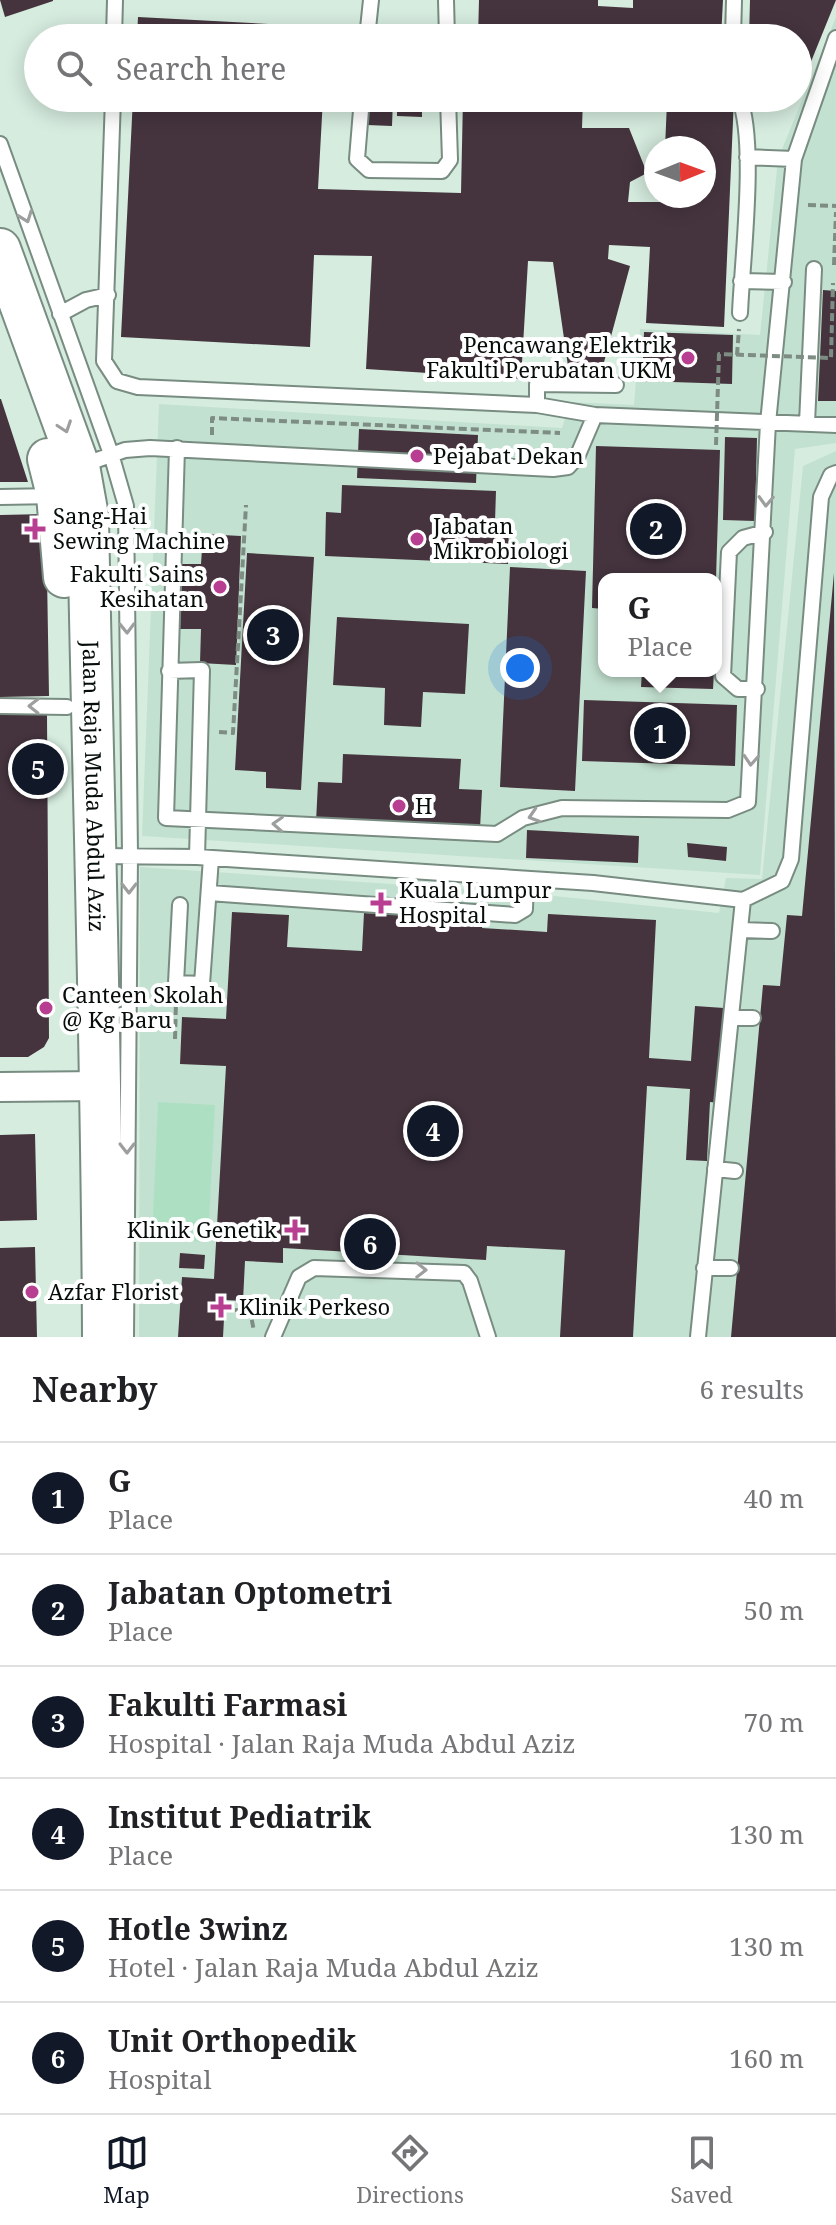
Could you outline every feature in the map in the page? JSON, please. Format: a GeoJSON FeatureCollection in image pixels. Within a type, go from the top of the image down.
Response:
{"type":"FeatureCollection","features":[{"type":"Feature","properties":{"kind":"main road","name":"Jalan Raja Muda Abdul Aziz"},"geometry":{"type":"LineString","coordinates":[[0,249],[82,472],[88,516],[112,855],[88,1086],[80,1337]]}},
{"type":"Feature","properties":{"kind":"main road","name":"Jalan Raja Muda Abdul Aziz"},"geometry":{"type":"LineString","coordinates":[[0,320],[54,477],[82,472]]}},
{"type":"Feature","properties":{"kind":"main road","name":"Jalan Raja Muda Abdul Aziz"},"geometry":{"type":"LineString","coordinates":[[82,472],[63,546],[67,707],[103,1337]]}},
{"type":"Feature","properties":{"kind":"street"},"geometry":{"type":"LineString","coordinates":[[0,1087],[88,1086]]}},
{"type":"Feature","properties":{"kind":"lane"},"geometry":{"type":"LineString","coordinates":[[114,24],[115,0]]}},
{"type":"Feature","properties":{"kind":"lane"},"geometry":{"type":"LineString","coordinates":[[368,24],[371,0]]}},
{"type":"Feature","properties":{"kind":"lane"},"geometry":{"type":"LineString","coordinates":[[446,0],[447,24]]}},
{"type":"Feature","properties":{"kind":"lane"},"geometry":{"type":"LineString","coordinates":[[733,24],[734,0]]}},
{"type":"Feature","properties":{"kind":"lane"},"geometry":{"type":"LineString","coordinates":[[812,107],[836,38]]}},
{"type":"Feature","properties":{"kind":"lane"},"geometry":{"type":"LineString","coordinates":[[113,112],[104,361],[117,381],[127,384],[537,405],[595,415],[836,425]]}},
{"type":"Feature","properties":{"kind":"lane"},"geometry":{"type":"LineString","coordinates":[[361,112],[357,159],[361,166],[369,170],[442,171],[450,160],[448,112]]}},
{"type":"Feature","properties":{"kind":"lane"},"geometry":{"type":"LineString","coordinates":[[740,313],[747,157],[745,112]]}},
{"type":"Feature","properties":{"kind":"lane"},"geometry":{"type":"LineString","coordinates":[[177,448],[166,818],[497,834],[523,818],[562,808],[728,810],[748,802],[757,689],[768,423],[794,159],[810,112]]}},
{"type":"Feature","properties":{"kind":"lane"},"geometry":{"type":"LineString","coordinates":[[0,144],[60,314],[82,472]]}},
{"type":"Feature","properties":{"kind":"lane"},"geometry":{"type":"LineString","coordinates":[[747,157],[794,159]]}},
{"type":"Feature","properties":{"kind":"lane"},"geometry":{"type":"LineString","coordinates":[[807,423],[814,269]]}},
{"type":"Feature","properties":{"kind":"lane"},"geometry":{"type":"LineString","coordinates":[[741,281],[784,282]]}},
{"type":"Feature","properties":{"kind":"lane"},"geometry":{"type":"LineString","coordinates":[[60,314],[86,300],[108,295]]}},
{"type":"Feature","properties":{"kind":"lane"},"geometry":{"type":"LineString","coordinates":[[537,405],[537,384],[616,385]]}},
{"type":"Feature","properties":{"kind":"lane"},"geometry":{"type":"LineString","coordinates":[[0,497],[177,448],[553,469],[568,467],[577,457],[595,415]]}},
{"type":"Feature","properties":{"kind":"lane"},"geometry":{"type":"LineString","coordinates":[[126,1337],[112,855],[526,879],[743,900],[782,881],[791,859],[821,497],[831,475],[836,473]]}},
{"type":"Feature","properties":{"kind":"lane"},"geometry":{"type":"LineString","coordinates":[[757,689],[738,689],[723,676],[729,552],[743,538],[765,532]]}},
{"type":"Feature","properties":{"kind":"lane"},"geometry":{"type":"LineString","coordinates":[[169,671],[202,670],[198,820],[209,893],[202,984],[176,983],[180,905]]}},
{"type":"Feature","properties":{"kind":"lane"},"geometry":{"type":"LineString","coordinates":[[0,706],[67,707]]}},
{"type":"Feature","properties":{"kind":"lane"},"geometry":{"type":"LineString","coordinates":[[209,893],[515,915],[525,909],[526,879]]}},
{"type":"Feature","properties":{"kind":"lane"},"geometry":{"type":"LineString","coordinates":[[698,1337],[743,900]]}},
{"type":"Feature","properties":{"kind":"lane"},"geometry":{"type":"LineString","coordinates":[[740,930],[772,931]]}},
{"type":"Feature","properties":{"kind":"lane"},"geometry":{"type":"LineString","coordinates":[[731,1018],[753,1018]]}},
{"type":"Feature","properties":{"kind":"lane"},"geometry":{"type":"LineString","coordinates":[[715,1169],[735,1171]]}},
{"type":"Feature","properties":{"kind":"lane"},"geometry":{"type":"LineString","coordinates":[[273,1337],[299,1277],[314,1268],[464,1273],[470,1281],[488,1337]]}},
{"type":"Feature","properties":{"kind":"lane"},"geometry":{"type":"LineString","coordinates":[[704,1268],[731,1268]]}},
{"type":"Feature","properties":{"kind":"path"},"geometry":{"type":"LineString","coordinates":[[716,445],[719,354],[831,358],[836,209],[790,204]]}},
{"type":"Feature","properties":{"kind":"path"},"geometry":{"type":"LineString","coordinates":[[212,449],[212,418],[560,433]]}},
{"type":"Feature","properties":{"kind":"path"},"geometry":{"type":"LineString","coordinates":[[201,731],[233,733],[246,505]]}},
{"type":"Feature","properties":{"kind":"path"},"geometry":{"type":"LineString","coordinates":[[175,1039],[176,983]]}},
{"type":"Feature","properties":{"kind":"path"},"geometry":{"type":"LineString","coordinates":[[235,1310],[250,1311],[254,1331]]}},
{"type":"Feature","properties":{"kind":"shaded area"},"geometry":{"type":"Polygon","coordinates":[[[836,17],[836,443],[795,449],[760,875],[142,836],[159,404],[562,428],[570,402],[634,405],[640,329],[760,335],[778,159],[797,112],[812,112],[812,76],[836,17]]]}},
{"type":"Feature","properties":{"kind":"shaded area","name":"Kuala Lumpur Hospital"},"geometry":{"type":"Polygon","coordinates":[[[836,451],[836,1337],[139,1337],[140,867],[525,893],[719,913],[726,878],[762,879],[803,466],[836,451]]]}},
{"type":"Feature","properties":{"kind":"shaded area"},"geometry":{"type":"Polygon","coordinates":[[[158,1102],[215,1105],[208,1242],[152,1239],[158,1102]]]}},
{"type":"Feature","properties":{"kind":"building"},"geometry":{"type":"Polygon","coordinates":[[[0,0],[53,0],[53,1],[5,17],[0,0]]]}},
{"type":"Feature","properties":{"kind":"building"},"geometry":{"type":"Polygon","coordinates":[[[479,0],[598,0],[598,6],[633,8],[633,0],[723,0],[722,24],[478,24],[479,0]]]}},
{"type":"Feature","properties":{"kind":"building"},"geometry":{"type":"Polygon","coordinates":[[[750,0],[836,0],[812,59],[812,24],[749,24],[750,0]]]}},
{"type":"Feature","properties":{"kind":"building"},"geometry":{"type":"Polygon","coordinates":[[[138,17],[270,24],[138,24],[138,17]]]}},
{"type":"Feature","properties":{"kind":"building"},"geometry":{"type":"Polygon","coordinates":[[[132,112],[322,112],[318,189],[461,193],[463,112],[583,112],[582,128],[629,128],[644,166],[644,175],[630,182],[628,202],[644,202],[644,208],[716,208],[716,136],[666,136],[667,112],[733,112],[724,327],[646,323],[650,247],[609,245],[608,259],[630,266],[600,377],[569,373],[553,262],[528,261],[521,379],[366,369],[372,256],[314,255],[310,347],[121,337],[132,112]]]}},
{"type":"Feature","properties":{"kind":"building"},"geometry":{"type":"Polygon","coordinates":[[[367,112],[392,112],[392,126],[367,125],[367,112]]]}},
{"type":"Feature","properties":{"kind":"building"},"geometry":{"type":"Polygon","coordinates":[[[397,112],[422,112],[422,117],[397,116],[397,112]]]}},
{"type":"Feature","properties":{"kind":"building"},"geometry":{"type":"Polygon","coordinates":[[[823,290],[836,291],[836,401],[818,401],[823,290]]]}},
{"type":"Feature","properties":{"kind":"building","name":"Pencawang Elektrik Fakulti Perubatan UKM"},"geometry":{"type":"Polygon","coordinates":[[[644,332],[733,335],[732,384],[642,381],[644,332]]]}},
{"type":"Feature","properties":{"kind":"building"},"geometry":{"type":"Polygon","coordinates":[[[1,399],[28,482],[0,482],[1,399]]]}},
{"type":"Feature","properties":{"kind":"building","name":"Pejabat Dekan"},"geometry":{"type":"Polygon","coordinates":[[[359,429],[478,435],[476,483],[357,478],[359,429]]]}},
{"type":"Feature","properties":{"kind":"building"},"geometry":{"type":"Polygon","coordinates":[[[725,437],[757,438],[755,521],[723,520],[725,437]]]}},
{"type":"Feature","properties":{"kind":"building"},"geometry":{"type":"Polygon","coordinates":[[[596,446],[720,450],[716,573],[598,573],[598,608],[592,608],[596,446]]]}},
{"type":"Feature","properties":{"kind":"building","name":"Jabatan Mikrobiologi"},"geometry":{"type":"Polygon","coordinates":[[[342,485],[496,491],[495,522],[509,522],[508,564],[325,556],[326,512],[341,513],[342,485]]]}},
{"type":"Feature","properties":{"kind":"building"},"geometry":{"type":"Polygon","coordinates":[[[46,514],[49,696],[0,697],[0,515],[46,514]]]}},
{"type":"Feature","properties":{"kind":"building"},"geometry":{"type":"Polygon","coordinates":[[[203,534],[241,536],[236,665],[200,663],[201,629],[180,629],[182,564],[201,564],[203,534]]]}},
{"type":"Feature","properties":{"kind":"building"},"geometry":{"type":"Polygon","coordinates":[[[247,553],[314,557],[301,790],[266,788],[266,772],[235,770],[247,553]]]}},
{"type":"Feature","properties":{"kind":"building"},"geometry":{"type":"Polygon","coordinates":[[[510,567],[586,571],[575,791],[500,787],[510,567]]]}},
{"type":"Feature","properties":{"kind":"building"},"geometry":{"type":"Polygon","coordinates":[[[834,573],[836,1337],[731,1337],[763,985],[780,986],[787,915],[802,916],[834,573]]]}},
{"type":"Feature","properties":{"kind":"building"},"geometry":{"type":"Polygon","coordinates":[[[337,617],[469,624],[465,694],[423,692],[421,727],[384,725],[385,688],[333,685],[337,617]]]}},
{"type":"Feature","properties":{"kind":"building"},"geometry":{"type":"Polygon","coordinates":[[[642,677],[714,677],[713,689],[641,687],[642,677]]]}},
{"type":"Feature","properties":{"kind":"building"},"geometry":{"type":"Polygon","coordinates":[[[584,700],[737,705],[735,766],[582,761],[584,700]]]}},
{"type":"Feature","properties":{"kind":"building"},"geometry":{"type":"Polygon","coordinates":[[[47,714],[49,1038],[44,1047],[28,1057],[0,1057],[0,715],[47,714]]]}},
{"type":"Feature","properties":{"kind":"building","name":"H"},"geometry":{"type":"Polygon","coordinates":[[[343,754],[461,759],[459,789],[482,790],[480,829],[316,822],[318,782],[342,783],[343,754]]]}},
{"type":"Feature","properties":{"kind":"building"},"geometry":{"type":"Polygon","coordinates":[[[527,830],[639,836],[638,863],[526,858],[527,830]]]}},
{"type":"Feature","properties":{"kind":"building"},"geometry":{"type":"Polygon","coordinates":[[[687,843],[727,847],[726,861],[688,857],[687,843]]]}},
{"type":"Feature","properties":{"kind":"building"},"geometry":{"type":"Polygon","coordinates":[[[232,912],[289,915],[287,947],[362,951],[364,913],[483,920],[482,928],[547,932],[548,914],[656,920],[649,1058],[691,1061],[695,1006],[724,1008],[719,1103],[710,1102],[707,1161],[686,1160],[690,1089],[647,1086],[633,1337],[560,1337],[565,1250],[487,1246],[486,1260],[283,1248],[283,1263],[245,1261],[243,1301],[225,1300],[223,1337],[178,1337],[182,1277],[214,1279],[226,1066],[180,1064],[182,1017],[226,1019],[232,912]]]}},
{"type":"Feature","properties":{"kind":"building"},"geometry":{"type":"Polygon","coordinates":[[[35,1134],[37,1220],[0,1221],[0,1135],[35,1134]]]}},
{"type":"Feature","properties":{"kind":"building"},"geometry":{"type":"Polygon","coordinates":[[[35,1247],[37,1337],[0,1337],[0,1248],[35,1247]]]}},
{"type":"Feature","properties":{"kind":"building"},"geometry":{"type":"Polygon","coordinates":[[[180,1253],[205,1255],[204,1269],[179,1268],[180,1253]]]}},
{"type":"Feature","properties":{"kind":"place","name":"Pencawang Elektrik Fakulti Perubatan UKM"},"geometry":{"type":"Point","coordinates":[688,358]}},
{"type":"Feature","properties":{"kind":"place","name":"Pejabat Dekan"},"geometry":{"type":"Point","coordinates":[417,456]}},
{"type":"Feature","properties":{"kind":"place","name":"Sang-Hai Sewing Machine"},"geometry":{"type":"Point","coordinates":[35,529]}},
{"type":"Feature","properties":{"kind":"place","name":"Jabatan Optometri"},"geometry":{"type":"Point","coordinates":[656,529]}},
{"type":"Feature","properties":{"kind":"place","name":"Jabatan Mikrobiologi"},"geometry":{"type":"Point","coordinates":[417,539]}},
{"type":"Feature","properties":{"kind":"place","name":"Fakulti Sains Kesihatan"},"geometry":{"type":"Point","coordinates":[220,587]}},
{"type":"Feature","properties":{"kind":"place","name":"Fakulti Farmasi"},"geometry":{"type":"Point","coordinates":[273,635]}},
{"type":"Feature","properties":{"kind":"place","name":"G"},"geometry":{"type":"Point","coordinates":[660,733]}},
{"type":"Feature","properties":{"kind":"place","name":"Hotle 3winz"},"geometry":{"type":"Point","coordinates":[38,769]}},
{"type":"Feature","properties":{"kind":"place","name":"H"},"geometry":{"type":"Point","coordinates":[399,806]}},
{"type":"Feature","properties":{"kind":"place","name":"Kuala Lumpur Hospital"},"geometry":{"type":"Point","coordinates":[381,903]}},
{"type":"Feature","properties":{"kind":"place","name":"Canteen Skolah @ Kg Baru"},"geometry":{"type":"Point","coordinates":[46,1008]}},
{"type":"Feature","properties":{"kind":"place","name":"Institut Pediatrik"},"geometry":{"type":"Point","coordinates":[433,1131]}},
{"type":"Feature","properties":{"kind":"place","name":"Klinik Genetik"},"geometry":{"type":"Point","coordinates":[295,1230]}},
{"type":"Feature","properties":{"kind":"place","name":"Unit Orthopedik"},"geometry":{"type":"Point","coordinates":[370,1244]}},
{"type":"Feature","properties":{"kind":"place","name":"Azfar Florist"},"geometry":{"type":"Point","coordinates":[32,1292]}},
{"type":"Feature","properties":{"kind":"place","name":"Klinik Perkeso"},"geometry":{"type":"Point","coordinates":[221,1307]}}]}
